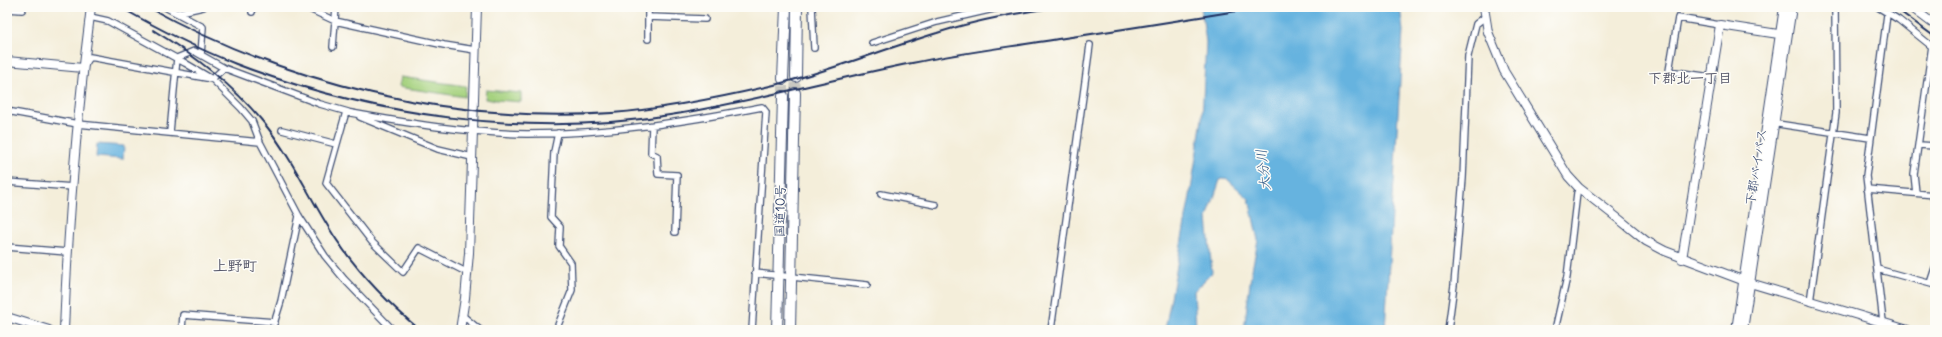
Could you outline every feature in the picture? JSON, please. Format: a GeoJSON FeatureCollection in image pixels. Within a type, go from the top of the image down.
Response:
{"type":"FeatureCollection","features":[{"type":"Feature","properties":{"kind":"highway"},"geometry":{"type":"LineString","coordinates":[[783,79],[786,7]]}},
{"type":"Feature","properties":{"kind":"highway"},"geometry":{"type":"LineString","coordinates":[[796,77],[797,7]]}},
{"type":"Feature","properties":{"kind":"highway","name":"国道10号"},"geometry":{"type":"LineString","coordinates":[[790,330],[795,93]]}},
{"type":"Feature","properties":{"kind":"highway","name":"国道10号"},"geometry":{"type":"LineString","coordinates":[[777,330],[777,274],[783,96]]}},
{"type":"Feature","properties":{"kind":"street"},"geometry":{"type":"LineString","coordinates":[[7,9],[22,10],[24,7]]}},
{"type":"Feature","properties":{"kind":"street"},"geometry":{"type":"LineString","coordinates":[[64,330],[67,252],[83,68],[91,7]]}},
{"type":"Feature","properties":{"kind":"street"},"geometry":{"type":"LineString","coordinates":[[165,7],[203,27],[201,55]]}},
{"type":"Feature","properties":{"kind":"street"},"geometry":{"type":"LineString","coordinates":[[176,13],[203,7]]}},
{"type":"Feature","properties":{"kind":"street"},"geometry":{"type":"LineString","coordinates":[[305,7],[335,21],[444,45],[475,50]]}},
{"type":"Feature","properties":{"kind":"street"},"geometry":{"type":"LineString","coordinates":[[333,47],[336,7]]}},
{"type":"Feature","properties":{"kind":"street"},"geometry":{"type":"LineString","coordinates":[[460,330],[468,273],[477,7]]}},
{"type":"Feature","properties":{"kind":"street"},"geometry":{"type":"LineString","coordinates":[[648,7],[648,39]]}},
{"type":"Feature","properties":{"kind":"street"},"geometry":{"type":"LineString","coordinates":[[812,7],[814,48]]}},
{"type":"Feature","properties":{"kind":"street"},"geometry":{"type":"LineString","coordinates":[[872,43],[982,9],[1002,7]]}},
{"type":"Feature","properties":{"kind":"street"},"geometry":{"type":"LineString","coordinates":[[1484,7],[1488,32],[1504,71],[1556,159],[1579,188],[1646,240],[1682,259],[1746,282],[1883,326],[1908,330]]}},
{"type":"Feature","properties":{"kind":"street","name":"下郡バイパス"},"geometry":{"type":"LineString","coordinates":[[1784,7],[1784,35]]}},
{"type":"Feature","properties":{"kind":"street","name":"下郡バイパス"},"geometry":{"type":"LineString","coordinates":[[1736,330],[1746,282],[1784,35],[1792,7]]}},
{"type":"Feature","properties":{"kind":"street"},"geometry":{"type":"LineString","coordinates":[[1810,302],[1834,132],[1836,100],[1835,7]]}},
{"type":"Feature","properties":{"kind":"street"},"geometry":{"type":"LineString","coordinates":[[1878,7],[1888,10],[1934,48],[1914,174],[1916,193]]}},
{"type":"Feature","properties":{"kind":"street"},"geometry":{"type":"LineString","coordinates":[[1911,7],[1935,26]]}},
{"type":"Feature","properties":{"kind":"street"},"geometry":{"type":"LineString","coordinates":[[1883,326],[1867,189],[1867,167],[1888,10]]}},
{"type":"Feature","properties":{"kind":"street"},"geometry":{"type":"LineString","coordinates":[[648,16],[705,19]]}},
{"type":"Feature","properties":{"kind":"street"},"geometry":{"type":"LineString","coordinates":[[1448,330],[1454,285],[1463,178],[1468,56],[1476,24],[1485,17]]}},
{"type":"Feature","properties":{"kind":"street"},"geometry":{"type":"LineString","coordinates":[[90,18],[108,21],[177,58],[212,79],[252,121],[260,142],[299,216],[325,256],[344,280],[393,330]]}},
{"type":"Feature","properties":{"kind":"street"},"geometry":{"type":"LineString","coordinates":[[1711,77],[1669,71],[1678,18],[1784,35]]}},
{"type":"Feature","properties":{"kind":"street"},"geometry":{"type":"LineString","coordinates":[[1682,259],[1720,25]]}},
{"type":"Feature","properties":{"kind":"street"},"geometry":{"type":"LineString","coordinates":[[1051,330],[1090,45]]}},
{"type":"Feature","properties":{"kind":"street"},"geometry":{"type":"LineString","coordinates":[[177,58],[194,50],[224,68],[320,104],[346,112],[438,149],[472,157]]}},
{"type":"Feature","properties":{"kind":"street"},"geometry":{"type":"LineString","coordinates":[[83,68],[90,57],[212,79]]}},
{"type":"Feature","properties":{"kind":"street"},"geometry":{"type":"LineString","coordinates":[[170,132],[177,58]]}},
{"type":"Feature","properties":{"kind":"street"},"geometry":{"type":"LineString","coordinates":[[7,62],[83,68]]}},
{"type":"Feature","properties":{"kind":"street"},"geometry":{"type":"LineString","coordinates":[[212,79],[224,68]]}},
{"type":"Feature","properties":{"kind":"street"},"geometry":{"type":"LineString","coordinates":[[346,112],[473,131],[558,133],[687,122],[762,107],[766,112],[752,330]]}},
{"type":"Feature","properties":{"kind":"street"},"geometry":{"type":"LineString","coordinates":[[7,111],[78,124],[260,142]]}},
{"type":"Feature","properties":{"kind":"street"},"geometry":{"type":"LineString","coordinates":[[346,112],[326,184],[386,257],[403,272],[419,248],[468,273]]}},
{"type":"Feature","properties":{"kind":"street"},"geometry":{"type":"LineString","coordinates":[[1771,123],[1870,138]]}},
{"type":"Feature","properties":{"kind":"street"},"geometry":{"type":"LineString","coordinates":[[652,126],[651,153],[657,156],[658,174],[677,174],[675,232]]}},
{"type":"Feature","properties":{"kind":"street"},"geometry":{"type":"LineString","coordinates":[[282,130],[336,144]]}},
{"type":"Feature","properties":{"kind":"street"},"geometry":{"type":"LineString","coordinates":[[556,330],[572,290],[572,263],[559,246],[560,227],[552,217],[554,152],[558,133]]}},
{"type":"Feature","properties":{"kind":"street"},"geometry":{"type":"LineString","coordinates":[[1919,144],[1935,146]]}},
{"type":"Feature","properties":{"kind":"street"},"geometry":{"type":"LineString","coordinates":[[7,182],[73,187]]}},
{"type":"Feature","properties":{"kind":"street"},"geometry":{"type":"LineString","coordinates":[[1555,330],[1567,277],[1577,193],[1579,188]]}},
{"type":"Feature","properties":{"kind":"street"},"geometry":{"type":"LineString","coordinates":[[1867,189],[1935,195]]}},
{"type":"Feature","properties":{"kind":"street"},"geometry":{"type":"LineString","coordinates":[[881,194],[936,205]]}},
{"type":"Feature","properties":{"kind":"street"},"geometry":{"type":"LineString","coordinates":[[272,330],[299,216]]}},
{"type":"Feature","properties":{"kind":"street"},"geometry":{"type":"LineString","coordinates":[[7,247],[67,252]]}},
{"type":"Feature","properties":{"kind":"street"},"geometry":{"type":"LineString","coordinates":[[1877,269],[1933,284],[1935,268]]}},
{"type":"Feature","properties":{"kind":"street"},"geometry":{"type":"LineString","coordinates":[[755,272],[867,285]]}},
{"type":"Feature","properties":{"kind":"street","name":"下郡バイパス"},"geometry":{"type":"LineString","coordinates":[[1743,330],[1746,282]]}},
{"type":"Feature","properties":{"kind":"street"},"geometry":{"type":"LineString","coordinates":[[182,330],[183,315],[275,322]]}},
{"type":"Feature","properties":{"kind":"street"},"geometry":{"type":"LineString","coordinates":[[462,316],[480,330]]}},
{"type":"Feature","properties":{"kind":"street"},"geometry":{"type":"LineString","coordinates":[[7,317],[49,330]]}},
{"type":"Feature","properties":{"kind":"green space"},"geometry":{"type":"Polygon","coordinates":[[[400,77],[466,86],[465,97],[398,87],[400,77]]]}},
{"type":"Feature","properties":{"kind":"green space"},"geometry":{"type":"Polygon","coordinates":[[[486,90],[521,93],[521,102],[485,99],[486,90]]]}},
{"type":"Feature","properties":{"kind":"water","name":"大分川"},"geometry":{"type":"Polygon","coordinates":[[[1201,7],[1400,7],[1403,31],[1385,330],[1244,330],[1251,275],[1258,240],[1249,199],[1226,178],[1220,180],[1207,218],[1212,273],[1194,291],[1196,330],[1165,330],[1190,196],[1202,119],[1206,42],[1201,7]]]}},
{"type":"Feature","properties":{"kind":"water"},"geometry":{"type":"Polygon","coordinates":[[[97,144],[124,146],[123,159],[96,157],[97,144]]]}},
{"type":"Feature","properties":{"kind":"tunnel"},"geometry":{"type":"LineString","coordinates":[[795,93],[796,77]]}},
{"type":"Feature","properties":{"kind":"tunnel"},"geometry":{"type":"LineString","coordinates":[[783,79],[783,96]]}},
{"type":"Feature","properties":{"kind":"railway"},"geometry":{"type":"LineString","coordinates":[[120,7],[148,23],[236,64],[288,82],[341,97],[395,109],[450,118],[505,123],[561,124],[616,122],[701,110],[930,59],[1261,7]]}},
{"type":"Feature","properties":{"kind":"railway"},"geometry":{"type":"LineString","coordinates":[[148,7],[201,34],[257,58],[314,77],[372,93],[432,105],[492,112],[552,115],[632,111],[672,106],[731,95],[812,74],[966,24],[1011,14],[1057,7]]}},
{"type":"Feature","properties":{"kind":"railway"},"geometry":{"type":"LineString","coordinates":[[1894,7],[1935,37]]}},
{"type":"Feature","properties":{"kind":"railway"},"geometry":{"type":"LineString","coordinates":[[153,30],[198,60],[226,83],[252,109],[284,151],[327,225],[354,263],[375,287],[420,330]]}},
{"type":"Feature","properties":{"kind":"district","name":"下郡北一丁目"},"geometry":{"type":"Point","coordinates":[1690,78]}},
{"type":"Feature","properties":{"kind":"district","name":"上野町"},"geometry":{"type":"Point","coordinates":[235,265]}}]}
